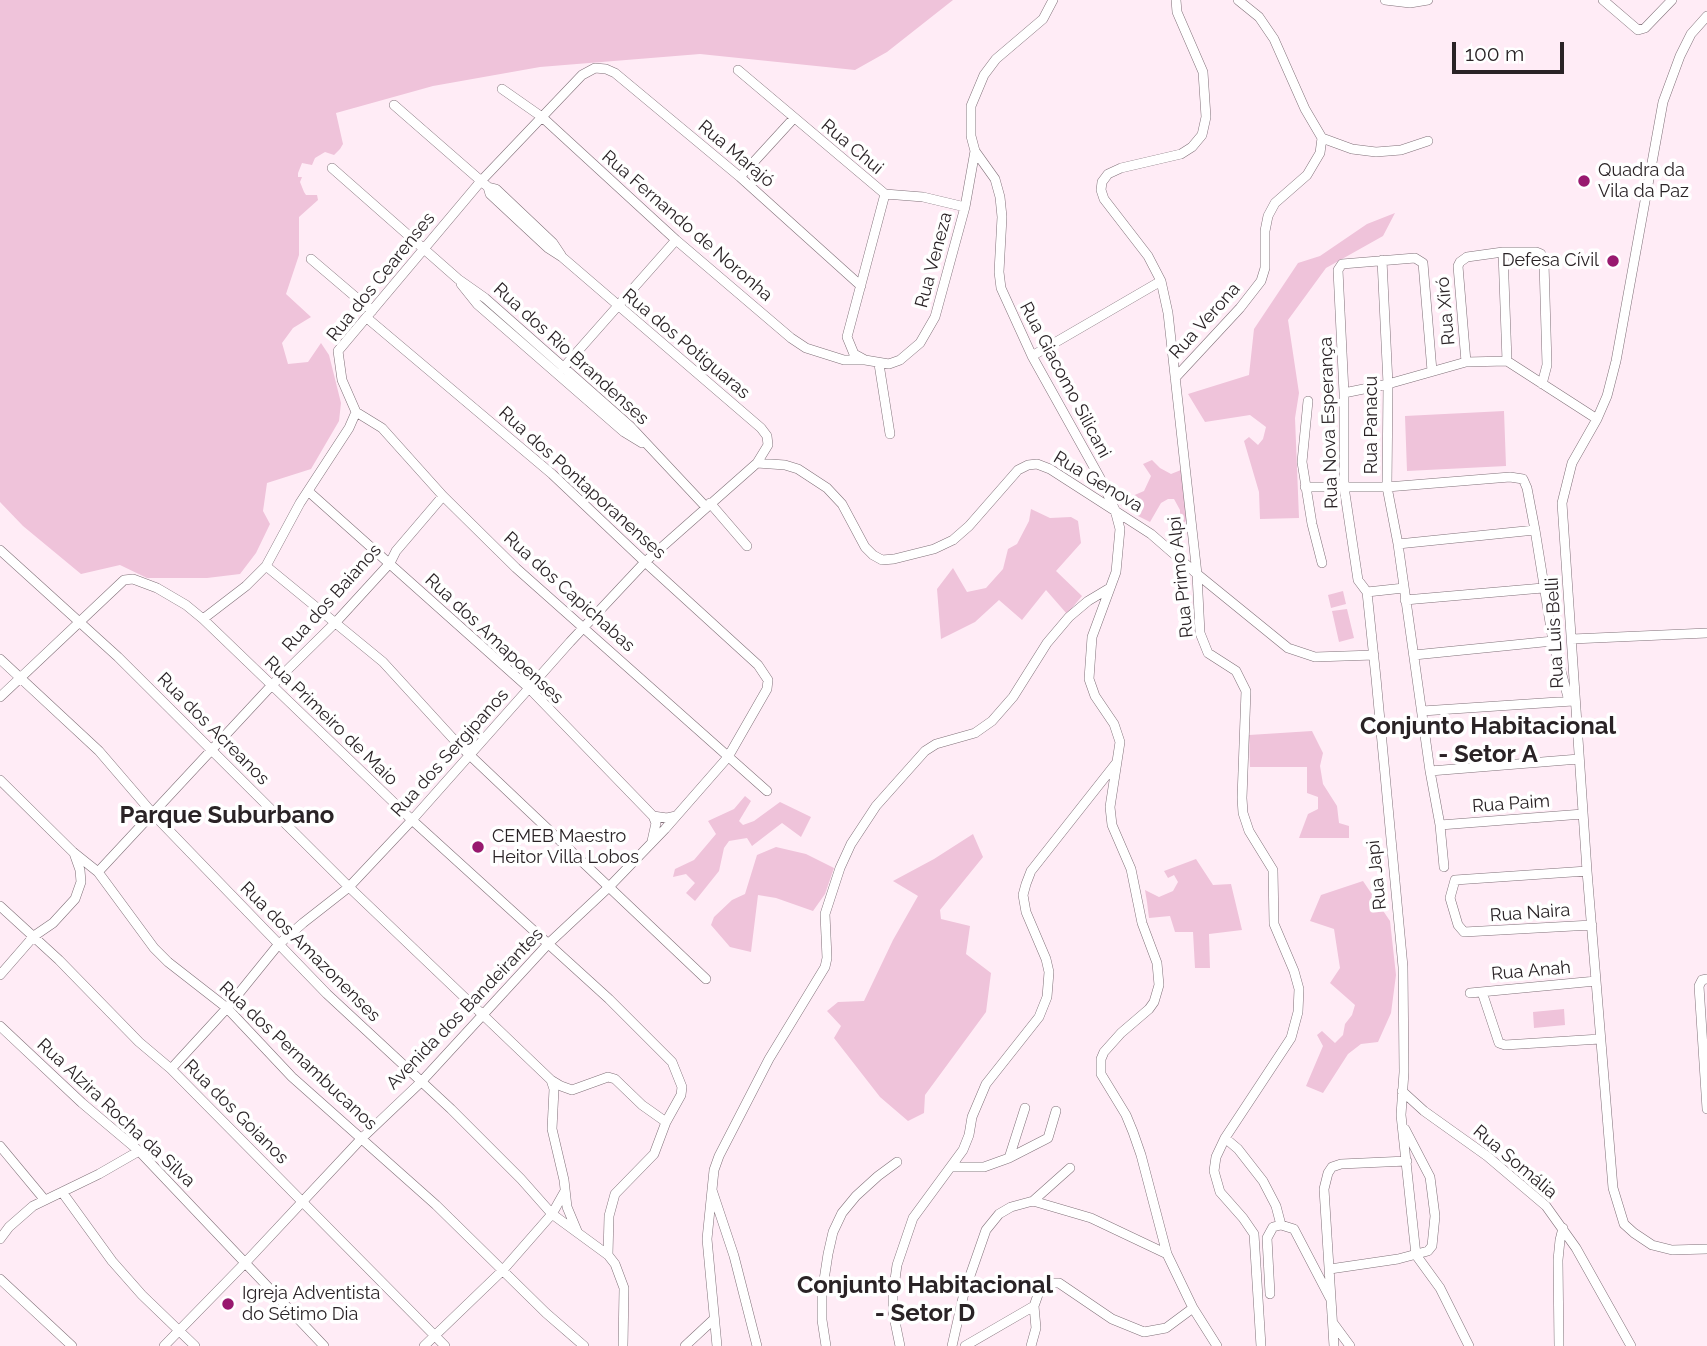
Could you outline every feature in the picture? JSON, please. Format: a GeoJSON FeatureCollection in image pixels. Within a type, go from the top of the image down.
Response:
{"type":"FeatureCollection","features":[{"type":"Feature","properties":{"kind":"street","name":"Rua Giacomo Silicani"},"geometry":{"type":"LineString","coordinates":[[1053,0],[1043,19],[996,59],[979,85],[971,113],[971,136],[975,151],[995,179],[1000,197],[1001,288],[1032,356],[1115,510],[1119,529],[1116,572],[1092,637],[1089,679],[1095,696],[1118,734],[1118,761]]}},
{"type":"Feature","properties":{"kind":"street","name":"Rua Primo Alpi"},"geometry":{"type":"LineString","coordinates":[[1176,0],[1177,12],[1203,72],[1206,117],[1202,135],[1192,148],[1181,154],[1121,168],[1108,174],[1102,182],[1101,190],[1104,199],[1148,256],[1161,281],[1168,313],[1203,644],[1208,653],[1236,671],[1246,691],[1243,813],[1249,831],[1273,870],[1274,924],[1299,989],[1298,1012],[1291,1038],[1225,1138],[1216,1157],[1214,1171],[1220,1192],[1243,1217],[1254,1234],[1261,1346]]}},
{"type":"Feature","properties":{"kind":"street"},"geometry":{"type":"LineString","coordinates":[[1238,0],[1259,17],[1274,38],[1305,109],[1322,138],[1352,149],[1376,152],[1401,150],[1429,141]]}},
{"type":"Feature","properties":{"kind":"street"},"geometry":{"type":"LineString","coordinates":[[1385,0],[1410,4],[1428,0]]}},
{"type":"Feature","properties":{"kind":"street"},"geometry":{"type":"LineString","coordinates":[[1602,0],[1638,30],[1644,28],[1669,1]]}},
{"type":"Feature","properties":{"kind":"street","name":"Rua Luis Belli"},"geometry":{"type":"LineString","coordinates":[[1707,16],[1691,34],[1663,102],[1616,361],[1607,396],[1572,463],[1562,503],[1572,639],[1572,701],[1579,759],[1612,1188],[1624,1224],[1652,1245],[1672,1250],[1707,1249]]}},
{"type":"Feature","properties":{"kind":"street","name":"Rua Marajó"},"geometry":{"type":"LineString","coordinates":[[582,75],[595,68],[615,73],[740,177],[861,285]]}},
{"type":"Feature","properties":{"kind":"street","name":"Rua Chui"},"geometry":{"type":"LineString","coordinates":[[738,71],[885,194],[923,197],[965,206]]}},
{"type":"Feature","properties":{"kind":"street","name":"Rua dos Cearenses"},"geometry":{"type":"LineString","coordinates":[[356,411],[342,380],[338,351],[423,247],[485,184],[541,117],[582,75]]}},
{"type":"Feature","properties":{"kind":"street","name":"Rua Fernando de Noronha"},"geometry":{"type":"LineString","coordinates":[[502,89],[541,117],[676,240],[798,343],[844,360],[865,360]]}},
{"type":"Feature","properties":{"kind":"street","name":"Rua dos Potiguaras"},"geometry":{"type":"LineString","coordinates":[[394,105],[485,184],[496,189],[553,243],[562,257],[761,428],[767,436],[768,445],[757,463]]}},
{"type":"Feature","properties":{"kind":"street"},"geometry":{"type":"LineString","coordinates":[[740,177],[794,118]]}},
{"type":"Feature","properties":{"kind":"street","name":"Rua Verona"},"geometry":{"type":"LineString","coordinates":[[1175,378],[1240,308],[1261,281],[1265,268],[1265,231],[1268,216],[1275,204],[1307,175],[1320,153],[1322,138]]}},
{"type":"Feature","properties":{"kind":"street","name":"Rua Veneza"},"geometry":{"type":"LineString","coordinates":[[879,363],[889,364],[900,360],[920,343],[929,331],[965,206],[975,151]]}},
{"type":"Feature","properties":{"kind":"street"},"geometry":{"type":"LineString","coordinates":[[332,168],[458,279]]}},
{"type":"Feature","properties":{"kind":"street"},"geometry":{"type":"LineString","coordinates":[[885,194],[847,337],[855,354],[865,360],[879,363],[890,434]]}},
{"type":"Feature","properties":{"kind":"street"},"geometry":{"type":"LineString","coordinates":[[563,368],[676,240]]}},
{"type":"Feature","properties":{"kind":"street"},"geometry":{"type":"LineString","coordinates":[[1503,252],[1507,361]]}},
{"type":"Feature","properties":{"kind":"street","name":"Rua Xiró"},"geometry":{"type":"LineString","coordinates":[[1466,362],[1458,266],[1460,262],[1467,257],[1503,252],[1536,252],[1543,257],[1547,365],[1542,384]]}},
{"type":"Feature","properties":{"kind":"street"},"geometry":{"type":"LineString","coordinates":[[1382,260],[1415,258],[1426,267],[1432,371]]}},
{"type":"Feature","properties":{"kind":"street","name":"Rua dos Pontaporanenses"},"geometry":{"type":"LineString","coordinates":[[311,259],[369,315],[552,474],[758,664],[768,680]]}},
{"type":"Feature","properties":{"kind":"street","name":"Rua Nova Esperança"},"geometry":{"type":"LineString","coordinates":[[1374,655],[1367,592],[1358,580],[1344,487],[1344,393],[1338,270],[1345,262],[1382,260]]}},
{"type":"Feature","properties":{"kind":"street","name":"Rua Panacu"},"geometry":{"type":"LineString","coordinates":[[1382,260],[1388,384],[1387,487],[1398,544],[1444,867]]}},
{"type":"Feature","properties":{"kind":"street","name":"Rua dos Rio Brandenses"},"geometry":{"type":"LineString","coordinates":[[458,279],[485,298],[654,449]]}},
{"type":"Feature","properties":{"kind":"street","name":"Rua dos Rio Brandenses"},"geometry":{"type":"LineString","coordinates":[[458,279],[477,304],[624,432],[654,449]]}},
{"type":"Feature","properties":{"kind":"street"},"geometry":{"type":"LineString","coordinates":[[1032,356],[1161,281]]}},
{"type":"Feature","properties":{"kind":"street"},"geometry":{"type":"LineString","coordinates":[[1344,393],[1388,384],[1466,362],[1507,361],[1597,419]]}},
{"type":"Feature","properties":{"kind":"street"},"geometry":{"type":"LineString","coordinates":[[1308,401],[1302,462],[1312,524],[1322,563]]}},
{"type":"Feature","properties":{"kind":"street"},"geometry":{"type":"LineString","coordinates":[[203,619],[246,586],[266,566],[308,491],[349,428],[356,411]]}},
{"type":"Feature","properties":{"kind":"street","name":"Rua dos Capichabas"},"geometry":{"type":"LineString","coordinates":[[356,411],[382,428],[443,496],[516,568],[767,791]]}},
{"type":"Feature","properties":{"kind":"street"},"geometry":{"type":"LineString","coordinates":[[654,449],[747,546]]}},
{"type":"Feature","properties":{"kind":"street","name":"Rua dos Sergipanos"},"geometry":{"type":"LineString","coordinates":[[171,1069],[227,1008],[278,945],[349,887],[645,562],[757,463]]}},
{"type":"Feature","properties":{"kind":"street","name":"Rua Genova"},"geometry":{"type":"LineString","coordinates":[[757,463],[798,469],[827,488],[842,505],[865,547],[882,559],[894,559],[934,549],[953,540],[969,526],[1010,477],[1028,465],[1037,464],[1152,534],[1288,648],[1315,657],[1374,655]]}},
{"type":"Feature","properties":{"kind":"street"},"geometry":{"type":"LineString","coordinates":[[1305,487],[1387,487],[1518,477],[1523,479],[1535,530],[1553,641],[1572,701],[1422,711]]}},
{"type":"Feature","properties":{"kind":"street","name":"Rua dos Amapoenses"},"geometry":{"type":"LineString","coordinates":[[308,491],[530,689],[653,816]]}},
{"type":"Feature","properties":{"kind":"street","name":"Rua dos Baianos"},"geometry":{"type":"LineString","coordinates":[[98,872],[154,815],[271,686],[336,622],[390,563],[396,551],[443,496]]}},
{"type":"Feature","properties":{"kind":"street"},"geometry":{"type":"LineString","coordinates":[[1398,544],[1535,530]]}},
{"type":"Feature","properties":{"kind":"street","name":"Rua dos Acreanos"},"geometry":{"type":"LineString","coordinates":[[0,550],[118,657],[349,887],[551,1080]]}},
{"type":"Feature","properties":{"kind":"street"},"geometry":{"type":"LineString","coordinates":[[266,566],[383,662],[470,755],[706,979]]}},
{"type":"Feature","properties":{"kind":"street","name":"Rua Primeiro de Maio"},"geometry":{"type":"LineString","coordinates":[[78,623],[121,582],[133,579],[157,588],[186,605],[203,619],[412,820],[663,1051],[678,1073],[682,1087],[678,1102],[666,1122]]}},
{"type":"Feature","properties":{"kind":"street"},"geometry":{"type":"LineString","coordinates":[[1367,592],[1404,588]]}},
{"type":"Feature","properties":{"kind":"street"},"geometry":{"type":"LineString","coordinates":[[1405,600],[1543,588]]}},
{"type":"Feature","properties":{"kind":"street"},"geometry":{"type":"LineString","coordinates":[[717,1346],[707,1239],[711,1186],[719,1156],[769,1059],[825,967],[827,906],[844,857],[858,831],[887,793],[929,747],[975,733],[992,721],[1013,698],[1047,643],[1069,617],[1108,589]]}},
{"type":"Feature","properties":{"kind":"street"},"geometry":{"type":"LineString","coordinates":[[0,697],[78,623]]}},
{"type":"Feature","properties":{"kind":"street"},"geometry":{"type":"LineString","coordinates":[[1572,639],[1707,632]]}},
{"type":"Feature","properties":{"kind":"street"},"geometry":{"type":"LineString","coordinates":[[1414,655],[1553,641]]}},
{"type":"Feature","properties":{"kind":"street","name":"Rua Japi"},"geometry":{"type":"LineString","coordinates":[[1374,655],[1403,967],[1405,1072],[1401,1115],[1416,1255]]}},
{"type":"Feature","properties":{"kind":"street","name":"Rua dos Amazonenses"},"geometry":{"type":"LineString","coordinates":[[0,659],[99,751],[154,815],[278,945],[504,1161],[552,1214],[608,1255]]}},
{"type":"Feature","properties":{"kind":"street","name":"Avenida dos Bandeirantes"},"geometry":{"type":"LineString","coordinates":[[164,1346],[362,1138],[422,1081],[548,944],[610,886],[677,815],[728,757],[763,699],[768,680]]}},
{"type":"Feature","properties":{"kind":"street"},"geometry":{"type":"LineString","coordinates":[[1430,771],[1579,759]]}},
{"type":"Feature","properties":{"kind":"street"},"geometry":{"type":"LineString","coordinates":[[900,1346],[895,1328],[893,1294],[897,1265],[914,1217],[952,1167],[969,1135],[972,1117],[986,1084],[1039,1017],[1047,997],[1049,981],[1046,959],[1024,904],[1023,895],[1031,871],[1118,761]]}},
{"type":"Feature","properties":{"kind":"street"},"geometry":{"type":"LineString","coordinates":[[1118,761],[1110,807],[1112,825],[1131,869],[1139,913],[1157,963],[1159,985],[1149,1009],[1104,1052],[1100,1066],[1103,1081],[1126,1115],[1137,1143],[1167,1254],[1193,1308],[1217,1346]]}},
{"type":"Feature","properties":{"kind":"street","name":"Rua dos Pernambucanos"},"geometry":{"type":"LineString","coordinates":[[0,780],[73,852],[98,872],[154,948],[227,1008],[292,1077],[426,1196],[546,1313],[584,1346]]}},
{"type":"Feature","properties":{"kind":"street"},"geometry":{"type":"LineString","coordinates":[[1095,788],[1112,794]]}},
{"type":"Feature","properties":{"kind":"street","name":"Rua Paim"},"geometry":{"type":"LineString","coordinates":[[1440,825],[1583,814]]}},
{"type":"Feature","properties":{"kind":"street"},"geometry":{"type":"LineString","coordinates":[[653,816],[667,818],[677,815]]}},
{"type":"Feature","properties":{"kind":"street"},"geometry":{"type":"LineString","coordinates":[[651,843],[656,822],[653,816]]}},
{"type":"Feature","properties":{"kind":"street"},"geometry":{"type":"LineString","coordinates":[[0,975],[34,936],[52,923],[75,899],[81,882],[80,870],[73,852]]}},
{"type":"Feature","properties":{"kind":"street","name":"Rua Naira"},"geometry":{"type":"LineString","coordinates":[[1587,871],[1455,880],[1450,898],[1461,929],[1470,933],[1592,925]]}},
{"type":"Feature","properties":{"kind":"street","name":"Rua dos Goianos"},"geometry":{"type":"LineString","coordinates":[[0,906],[34,936],[139,1042],[171,1069],[445,1346]]}},
{"type":"Feature","properties":{"kind":"street"},"geometry":{"type":"LineString","coordinates":[[1706,979],[1699,986],[1707,1109]]}},
{"type":"Feature","properties":{"kind":"street","name":"Rua Anah"},"geometry":{"type":"LineString","coordinates":[[1470,993],[1596,981]]}},
{"type":"Feature","properties":{"kind":"street"},"geometry":{"type":"LineString","coordinates":[[1482,992],[1497,1040],[1505,1045],[1600,1039]]}},
{"type":"Feature","properties":{"kind":"street","name":"Rua Alzira Rocha da Silva"},"geometry":{"type":"LineString","coordinates":[[0,1026],[82,1104],[139,1151],[324,1346]]}},
{"type":"Feature","properties":{"kind":"street"},"geometry":{"type":"LineString","coordinates":[[551,1080],[572,1090],[608,1077],[615,1079],[642,1105],[666,1122],[660,1144],[654,1154],[615,1194],[609,1216],[608,1255],[618,1270],[624,1288],[623,1346]]}},
{"type":"Feature","properties":{"kind":"street"},"geometry":{"type":"LineString","coordinates":[[551,1080],[554,1089],[552,1129],[569,1214],[579,1235]]}},
{"type":"Feature","properties":{"kind":"street","name":"Rua Somália"},"geometry":{"type":"LineString","coordinates":[[1402,1091],[1424,1111],[1487,1156],[1546,1206],[1563,1228],[1632,1346]]}},
{"type":"Feature","properties":{"kind":"street"},"geometry":{"type":"LineString","coordinates":[[1009,1158],[1025,1108]]}},
{"type":"Feature","properties":{"kind":"street"},"geometry":{"type":"LineString","coordinates":[[952,1167],[978,1168],[1009,1158],[1048,1138],[1055,1111]]}},
{"type":"Feature","properties":{"kind":"street"},"geometry":{"type":"LineString","coordinates":[[1331,1269],[1416,1255],[1428,1251],[1432,1246],[1436,1216],[1428,1170],[1404,1126]]}},
{"type":"Feature","properties":{"kind":"street"},"geometry":{"type":"LineString","coordinates":[[1225,1138],[1245,1157],[1263,1181],[1276,1206],[1281,1225]]}},
{"type":"Feature","properties":{"kind":"street"},"geometry":{"type":"LineString","coordinates":[[0,1146],[44,1199]]}},
{"type":"Feature","properties":{"kind":"street"},"geometry":{"type":"LineString","coordinates":[[0,1240],[21,1215],[44,1199],[139,1151]]}},
{"type":"Feature","properties":{"kind":"street"},"geometry":{"type":"LineString","coordinates":[[1334,1346],[1324,1189],[1328,1173],[1332,1167],[1341,1164],[1407,1161]]}},
{"type":"Feature","properties":{"kind":"street"},"geometry":{"type":"LineString","coordinates":[[826,1346],[822,1293],[834,1232],[848,1205],[856,1196],[878,1175],[897,1162]]}},
{"type":"Feature","properties":{"kind":"street"},"geometry":{"type":"LineString","coordinates":[[952,1346],[964,1293],[986,1230],[999,1214],[1011,1207],[1033,1201],[1070,1168]]}},
{"type":"Feature","properties":{"kind":"street"},"geometry":{"type":"LineString","coordinates":[[711,1186],[734,1256],[757,1346]]}},
{"type":"Feature","properties":{"kind":"street"},"geometry":{"type":"LineString","coordinates":[[424,1346],[503,1269],[552,1214],[565,1191]]}},
{"type":"Feature","properties":{"kind":"street"},"geometry":{"type":"LineString","coordinates":[[62,1192],[112,1261],[142,1295],[195,1346]]}},
{"type":"Feature","properties":{"kind":"street"},"geometry":{"type":"LineString","coordinates":[[1033,1201],[1091,1218],[1167,1254]]}},
{"type":"Feature","properties":{"kind":"street"},"geometry":{"type":"LineString","coordinates":[[1270,1294],[1267,1237],[1269,1231],[1281,1225],[1294,1229],[1331,1300]]}},
{"type":"Feature","properties":{"kind":"street"},"geometry":{"type":"LineString","coordinates":[[1559,1346],[1558,1260],[1563,1228]]}},
{"type":"Feature","properties":{"kind":"street"},"geometry":{"type":"LineString","coordinates":[[1416,1255],[1440,1288],[1469,1346]]}},
{"type":"Feature","properties":{"kind":"street"},"geometry":{"type":"LineString","coordinates":[[0,1279],[72,1346]]}},
{"type":"Feature","properties":{"kind":"street"},"geometry":{"type":"LineString","coordinates":[[1031,1346],[1036,1328],[1034,1306],[1040,1289],[1051,1283],[1059,1283],[1112,1319],[1144,1332],[1166,1328],[1193,1308]]}},
{"type":"Feature","properties":{"kind":"street"},"geometry":{"type":"LineString","coordinates":[[965,1346],[1034,1306]]}},
{"type":"Feature","properties":{"kind":"street"},"geometry":{"type":"LineString","coordinates":[[685,1346],[714,1319]]}},
{"type":"Feature","properties":{"kind":"street"},"geometry":{"type":"LineString","coordinates":[[1333,1324],[1350,1346]]}},
{"type":"Feature","properties":{"kind":"shaded area"},"geometry":{"type":"Polygon","coordinates":[[[0,0],[953,0],[887,52],[855,70],[700,54],[540,67],[433,86],[336,113],[343,144],[340,149],[334,155],[325,152],[315,158],[312,165],[302,163],[298,173],[298,177],[302,177],[300,182],[306,195],[317,195],[318,200],[299,217],[299,255],[286,294],[311,317],[293,328],[282,343],[288,364],[308,362],[321,343],[329,355],[341,403],[339,421],[311,469],[267,483],[263,511],[270,524],[256,553],[240,574],[207,578],[147,578],[120,565],[81,574],[23,526],[0,502],[0,0]]]}},
{"type":"Feature","properties":{"kind":"shaded area"},"geometry":{"type":"Polygon","coordinates":[[[1395,213],[1383,236],[1326,268],[1288,320],[1299,393],[1295,418],[1299,518],[1260,519],[1259,492],[1244,441],[1249,437],[1258,445],[1263,439],[1266,427],[1250,415],[1205,422],[1188,394],[1249,375],[1254,329],[1298,263],[1320,256],[1367,224],[1395,213]]]}},
{"type":"Feature","properties":{"kind":"shaded area"},"geometry":{"type":"Polygon","coordinates":[[[1504,411],[1506,466],[1407,471],[1405,416],[1504,411]]]}},
{"type":"Feature","properties":{"kind":"shaded area"},"geometry":{"type":"Polygon","coordinates":[[[1152,460],[1171,474],[1181,470],[1189,519],[1180,525],[1180,510],[1174,499],[1161,503],[1150,522],[1136,515],[1127,502],[1130,497],[1144,491],[1151,476],[1143,464],[1152,460]]]}},
{"type":"Feature","properties":{"kind":"shaded area"},"geometry":{"type":"Polygon","coordinates":[[[1031,509],[1050,518],[1071,517],[1078,521],[1081,543],[1056,571],[1082,596],[1067,614],[1046,590],[1022,620],[999,600],[975,622],[941,639],[937,589],[953,568],[967,592],[986,588],[1003,569],[1008,549],[1017,544],[1029,521],[1031,509]]]}},
{"type":"Feature","properties":{"kind":"shaded area"},"geometry":{"type":"Polygon","coordinates":[[[1343,591],[1346,604],[1331,608],[1328,595],[1343,591]]]}},
{"type":"Feature","properties":{"kind":"shaded area"},"geometry":{"type":"Polygon","coordinates":[[[1347,609],[1354,638],[1339,642],[1332,611],[1347,609]]]}},
{"type":"Feature","properties":{"kind":"shaded area"},"geometry":{"type":"Polygon","coordinates":[[[1312,731],[1323,753],[1320,766],[1323,784],[1337,806],[1339,823],[1349,826],[1349,838],[1299,838],[1308,814],[1318,809],[1318,797],[1307,793],[1307,767],[1250,767],[1249,735],[1312,731]]]}},
{"type":"Feature","properties":{"kind":"shaded area"},"geometry":{"type":"Polygon","coordinates":[[[745,796],[751,801],[739,821],[743,825],[754,821],[780,802],[811,817],[801,837],[782,823],[752,846],[747,838],[729,841],[724,848],[719,871],[695,901],[686,893],[695,883],[686,874],[673,877],[675,869],[694,860],[716,834],[708,821],[734,809],[745,796]]]}},
{"type":"Feature","properties":{"kind":"shaded area"},"geometry":{"type":"Polygon","coordinates":[[[973,834],[983,857],[940,910],[941,919],[970,926],[966,954],[991,973],[986,1012],[925,1095],[924,1113],[908,1121],[880,1097],[834,1038],[841,1026],[827,1011],[838,1002],[864,1001],[893,940],[918,896],[893,881],[973,834]]]}},
{"type":"Feature","properties":{"kind":"shaded area"},"geometry":{"type":"Polygon","coordinates":[[[776,847],[806,854],[834,868],[825,894],[813,911],[776,898],[758,895],[751,952],[730,947],[711,925],[714,917],[732,900],[745,894],[757,855],[776,847]]]}},
{"type":"Feature","properties":{"kind":"shaded area"},"geometry":{"type":"Polygon","coordinates":[[[1196,859],[1213,885],[1231,884],[1242,930],[1209,934],[1210,968],[1195,968],[1193,932],[1175,932],[1170,916],[1149,918],[1145,890],[1159,897],[1173,891],[1178,882],[1174,875],[1168,878],[1164,871],[1196,859]]]}},
{"type":"Feature","properties":{"kind":"shaded area"},"geometry":{"type":"Polygon","coordinates":[[[1363,881],[1390,921],[1396,975],[1391,1013],[1378,1042],[1361,1044],[1348,1054],[1323,1093],[1306,1086],[1323,1046],[1317,1035],[1322,1031],[1335,1043],[1343,1035],[1345,1024],[1355,1005],[1330,983],[1340,968],[1334,929],[1310,921],[1321,895],[1363,881]]]}},
{"type":"Feature","properties":{"kind":"shaded area"},"geometry":{"type":"Polygon","coordinates":[[[1564,1009],[1565,1025],[1534,1028],[1533,1012],[1564,1009]]]}},
{"type":"Feature","properties":{"kind":"place","name":"Quadra da Vila da Paz"},"geometry":{"type":"Point","coordinates":[1584,181]}},
{"type":"Feature","properties":{"kind":"place","name":"Defesa Cívil"},"geometry":{"type":"Point","coordinates":[1613,261]}},
{"type":"Feature","properties":{"kind":"place","name":"CEMEB Maestro Heitor Villa Lobos"},"geometry":{"type":"Point","coordinates":[478,847]}},
{"type":"Feature","properties":{"kind":"place","name":"Igreja Adventista do Sétimo Dia"},"geometry":{"type":"Point","coordinates":[228,1304]}},
{"type":"Feature","properties":{"kind":"district","name":"Conjunto Habitacional - Setor A"},"geometry":{"type":"Point","coordinates":[1488,741]}},
{"type":"Feature","properties":{"kind":"district","name":"Parque Suburbano"},"geometry":{"type":"Point","coordinates":[227,816]}},
{"type":"Feature","properties":{"kind":"district","name":"Conjunto Habitacional - Setor D"},"geometry":{"type":"Point","coordinates":[925,1300]}}]}
